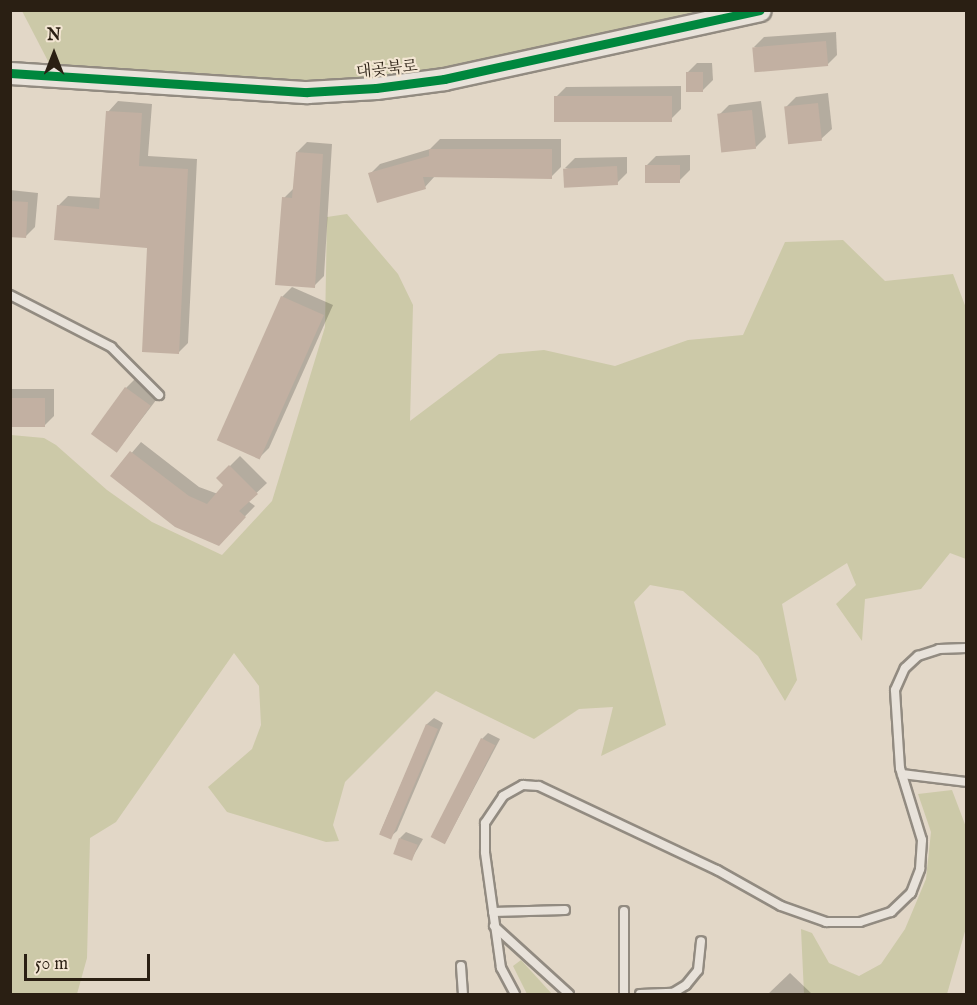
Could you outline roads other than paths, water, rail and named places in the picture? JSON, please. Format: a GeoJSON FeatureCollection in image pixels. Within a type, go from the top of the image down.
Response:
{"type":"FeatureCollection","features":[{"type":"Feature","properties":{"kind":"street","name":"대곶북로"},"geometry":{"type":"LineString","coordinates":[[10,73],[307,92],[376,88],[444,79],[760,10]]}},
{"type":"Feature","properties":{"kind":"lane"},"geometry":{"type":"LineString","coordinates":[[10,295],[111,347],[159,395]]}},
{"type":"Feature","properties":{"kind":"lane"},"geometry":{"type":"LineString","coordinates":[[513,993],[501,968],[494,926],[486,823],[503,796],[523,785],[539,786],[717,870],[781,906],[826,922],[860,922],[891,912],[912,893],[920,869],[922,840],[902,774],[894,716],[895,690],[905,668],[918,656],[939,649],[966,648]]}},
{"type":"Feature","properties":{"kind":"lane"},"geometry":{"type":"LineString","coordinates":[[902,774],[966,782]]}},
{"type":"Feature","properties":{"kind":"lane"},"geometry":{"type":"LineString","coordinates":[[493,912],[565,910]]}},
{"type":"Feature","properties":{"kind":"lane"},"geometry":{"type":"LineString","coordinates":[[624,911],[624,994]]}},
{"type":"Feature","properties":{"kind":"lane"},"geometry":{"type":"LineString","coordinates":[[494,926],[570,994]]}},
{"type":"Feature","properties":{"kind":"lane"},"geometry":{"type":"LineString","coordinates":[[640,994],[673,993],[686,985],[698,970],[701,941]]}},
{"type":"Feature","properties":{"kind":"lane"},"geometry":{"type":"LineString","coordinates":[[461,966],[463,994]]}}]}
